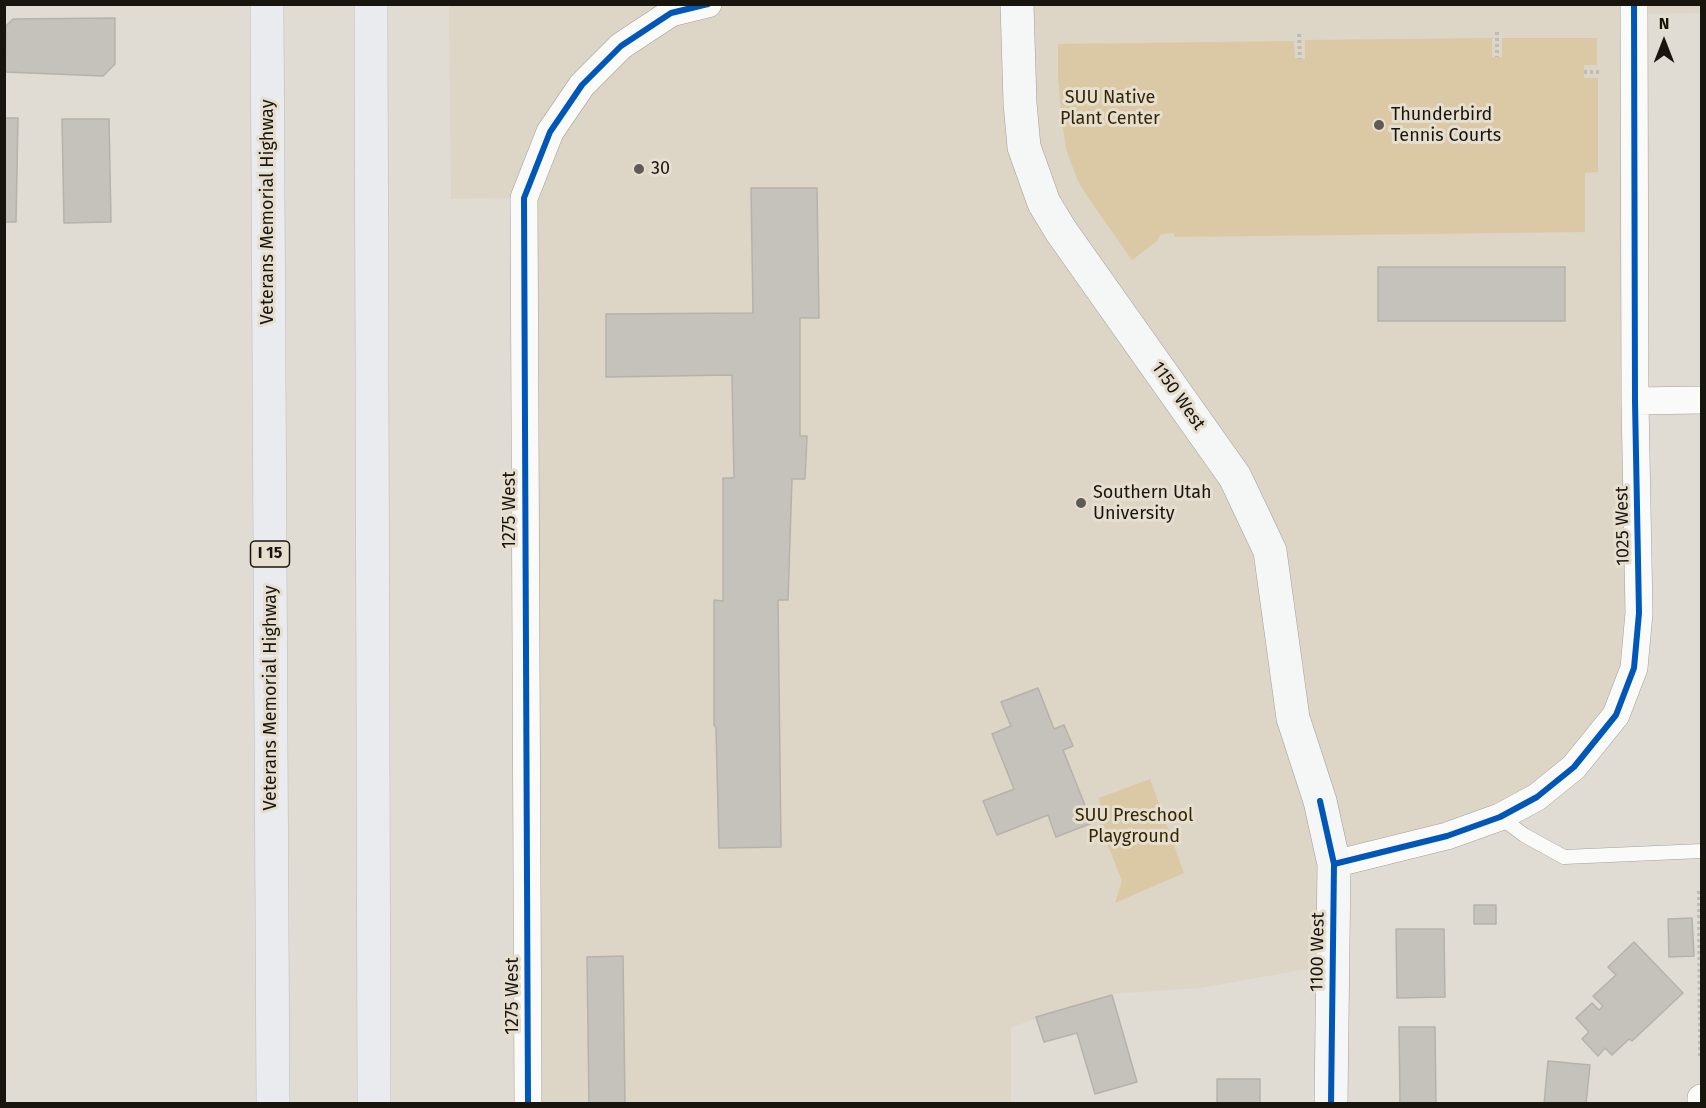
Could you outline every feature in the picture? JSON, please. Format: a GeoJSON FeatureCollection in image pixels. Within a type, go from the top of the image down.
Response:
{"type":"FeatureCollection","features":[{"type":"Feature","properties":{"kind":"highway","name":"Veterans Memorial Highway"},"geometry":{"type":"LineString","coordinates":[[267,4],[273,1104]]}},
{"type":"Feature","properties":{"kind":"highway"},"geometry":{"type":"LineString","coordinates":[[371,4],[375,1104]]}},
{"type":"Feature","properties":{"kind":"street","name":"1275 West"},"geometry":{"type":"LineString","coordinates":[[528,1104],[524,198],[550,132],[582,85],[621,46],[671,14],[708,4]]}},
{"type":"Feature","properties":{"kind":"street","name":"1150 West"},"geometry":{"type":"LineString","coordinates":[[1017,4],[1021,124],[1024,147],[1033,177],[1044,203],[1061,231],[1235,477],[1270,551],[1293,718],[1320,801]]}},
{"type":"Feature","properties":{"kind":"street","name":"1025 West"},"geometry":{"type":"LineString","coordinates":[[1334,864],[1447,836],[1500,817],[1537,797],[1574,767],[1616,715],[1634,668],[1640,613],[1635,400],[1634,4]]}},
{"type":"Feature","properties":{"kind":"street"},"geometry":{"type":"LineString","coordinates":[[1635,400],[1701,400]]}},
{"type":"Feature","properties":{"kind":"street","name":"1100 West"},"geometry":{"type":"LineString","coordinates":[[1320,801],[1334,864],[1331,1104]]}},
{"type":"Feature","properties":{"kind":"lane"},"geometry":{"type":"LineString","coordinates":[[1500,817],[1524,835],[1564,857],[1701,851]]}},
{"type":"Feature","properties":{"kind":"path"},"geometry":{"type":"LineString","coordinates":[[1497,32],[1497,57]]}},
{"type":"Feature","properties":{"kind":"path"},"geometry":{"type":"LineString","coordinates":[[1299,34],[1300,59]]}},
{"type":"Feature","properties":{"kind":"path"},"geometry":{"type":"LineString","coordinates":[[1584,72],[1602,72]]}},
{"type":"Feature","properties":{"kind":"path"},"geometry":{"type":"LineString","coordinates":[[1699,891],[1700,1058]]}},
{"type":"Feature","properties":{"kind":"shaded area","name":"Southern Utah University"},"geometry":{"type":"Polygon","coordinates":[[[449,5],[1701,5],[1701,13],[1634,14],[1639,613],[1616,715],[1537,797],[1334,864],[1333,967],[1301,970],[1201,988],[1112,994],[1011,1027],[1011,1103],[528,1103],[523,198],[451,199],[449,5]]]}},
{"type":"Feature","properties":{"kind":"green space","name":"Thunderbird Tennis Courts"},"geometry":{"type":"Polygon","coordinates":[[[1492,38],[1492,57],[1502,57],[1502,38],[1597,38],[1597,65],[1584,65],[1584,78],[1598,78],[1598,172],[1585,173],[1585,232],[1175,237],[1174,233],[1161,234],[1157,241],[1132,260],[1087,196],[1078,181],[1067,152],[1058,77],[1058,44],[1294,41],[1295,58],[1305,59],[1305,40],[1492,38]]]}},
{"type":"Feature","properties":{"kind":"green space","name":"SUU Preschool Playground"},"geometry":{"type":"Polygon","coordinates":[[[1150,779],[1184,873],[1115,903],[1122,881],[1104,835],[1098,829],[1103,822],[1099,798],[1150,779]]]}},
{"type":"Feature","properties":{"kind":"building"},"geometry":{"type":"Polygon","coordinates":[[[115,18],[115,64],[103,76],[5,72],[6,26],[13,19],[115,18]]]}},
{"type":"Feature","properties":{"kind":"building"},"geometry":{"type":"Polygon","coordinates":[[[4,118],[18,118],[16,222],[4,222],[4,118]]]}},
{"type":"Feature","properties":{"kind":"building"},"geometry":{"type":"Polygon","coordinates":[[[62,119],[109,119],[111,222],[64,223],[62,119]]]}},
{"type":"Feature","properties":{"kind":"building"},"geometry":{"type":"Polygon","coordinates":[[[751,188],[817,188],[819,318],[800,318],[800,436],[807,436],[805,479],[792,479],[788,600],[778,600],[781,847],[719,848],[716,728],[714,725],[714,600],[723,601],[723,478],[734,478],[732,375],[606,377],[606,314],[753,313],[751,188]]]}},
{"type":"Feature","properties":{"kind":"building"},"geometry":{"type":"Polygon","coordinates":[[[1378,267],[1565,267],[1565,321],[1378,321],[1378,267]]]}},
{"type":"Feature","properties":{"kind":"building"},"geometry":{"type":"Polygon","coordinates":[[[1038,688],[1054,729],[1064,725],[1073,746],[1063,750],[1092,823],[1056,837],[1048,815],[997,835],[983,801],[1014,789],[992,734],[1011,726],[1001,702],[1038,688]]]}},
{"type":"Feature","properties":{"kind":"building"},"geometry":{"type":"Polygon","coordinates":[[[1474,905],[1496,905],[1496,924],[1474,924],[1474,905]]]}},
{"type":"Feature","properties":{"kind":"building"},"geometry":{"type":"Polygon","coordinates":[[[1692,918],[1694,956],[1669,957],[1668,919],[1692,918]]]}},
{"type":"Feature","properties":{"kind":"building"},"geometry":{"type":"Polygon","coordinates":[[[1396,929],[1444,929],[1445,997],[1397,998],[1396,929]]]}},
{"type":"Feature","properties":{"kind":"building"},"geometry":{"type":"Polygon","coordinates":[[[1634,942],[1683,993],[1632,1041],[1629,1039],[1612,1055],[1605,1048],[1598,1056],[1582,1039],[1589,1032],[1576,1018],[1592,1003],[1599,1010],[1603,1006],[1593,996],[1616,975],[1608,967],[1634,942]]]}},
{"type":"Feature","properties":{"kind":"building"},"geometry":{"type":"Polygon","coordinates":[[[623,956],[625,1104],[589,1104],[587,957],[623,956]]]}},
{"type":"Feature","properties":{"kind":"building"},"geometry":{"type":"Polygon","coordinates":[[[1112,995],[1137,1082],[1095,1094],[1077,1033],[1044,1042],[1036,1017],[1112,995]]]}},
{"type":"Feature","properties":{"kind":"building"},"geometry":{"type":"Polygon","coordinates":[[[1399,1027],[1435,1027],[1436,1104],[1400,1104],[1399,1027]]]}},
{"type":"Feature","properties":{"kind":"building"},"geometry":{"type":"Polygon","coordinates":[[[1548,1061],[1590,1065],[1586,1104],[1544,1104],[1548,1061]]]}},
{"type":"Feature","properties":{"kind":"building"},"geometry":{"type":"Polygon","coordinates":[[[1217,1079],[1260,1079],[1260,1104],[1217,1104],[1217,1079]]]}},
{"type":"Feature","properties":{"kind":"cycle path"},"geometry":{"type":"LineString","coordinates":[[528,1104],[524,198],[550,132],[582,85],[621,46],[671,13],[708,4]]}},
{"type":"Feature","properties":{"kind":"cycle path"},"geometry":{"type":"LineString","coordinates":[[1334,864],[1447,836],[1500,817],[1537,797],[1574,767],[1616,715],[1634,668],[1639,613],[1635,401],[1634,4]]}},
{"type":"Feature","properties":{"kind":"cycle path"},"geometry":{"type":"LineString","coordinates":[[1320,801],[1334,864],[1331,1104]]}},
{"type":"Feature","properties":{"kind":"place","name":"Thunderbird Tennis Courts"},"geometry":{"type":"Point","coordinates":[1379,125]}},
{"type":"Feature","properties":{"kind":"place","name":"30"},"geometry":{"type":"Point","coordinates":[639,169]}},
{"type":"Feature","properties":{"kind":"place","name":"Southern Utah University"},"geometry":{"type":"Point","coordinates":[1081,503]}},
{"type":"Feature","properties":{"kind":"park label","name":"SUU Native Plant Center"},"geometry":{"type":"Point","coordinates":[1110,108]}}]}
